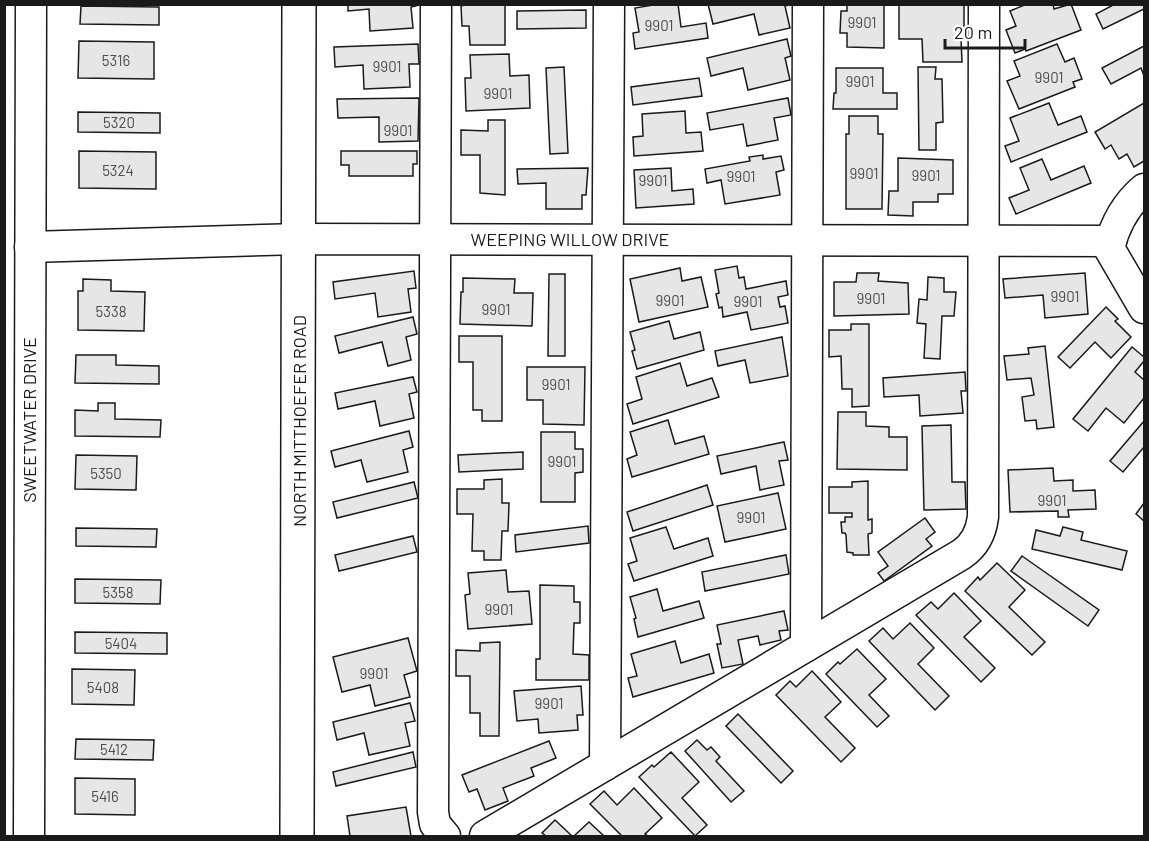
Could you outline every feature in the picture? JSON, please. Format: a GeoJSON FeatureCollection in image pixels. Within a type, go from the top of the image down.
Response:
{"type":"FeatureCollection","features":[{"type":"Feature","properties":{"kind":"main road","name":"NORTH MITTHOEFER ROAD"},"geometry":{"type":"LineString","coordinates":[[297,837],[299,4]]}},
{"type":"Feature","properties":{"kind":"street","name":"SWEETWATER DRIVE"},"geometry":{"type":"LineString","coordinates":[[29,837],[31,4]]}},
{"type":"Feature","properties":{"kind":"street"},"geometry":{"type":"LineString","coordinates":[[436,4],[433,812],[435,824],[445,837]]}},
{"type":"Feature","properties":{"kind":"street"},"geometry":{"type":"LineString","coordinates":[[605,765],[609,4]]}},
{"type":"Feature","properties":{"kind":"street"},"geometry":{"type":"LineString","coordinates":[[806,646],[808,4]]}},
{"type":"Feature","properties":{"kind":"street"},"geometry":{"type":"LineString","coordinates":[[485,837],[972,547],[979,535],[983,517],[984,4]]}},
{"type":"Feature","properties":{"kind":"street"},"geometry":{"type":"LineString","coordinates":[[1144,189],[1135,196],[1122,213],[1109,248],[1144,308]]}},
{"type":"Feature","properties":{"kind":"street","name":"WEEPING WILLOW DRIVE"},"geometry":{"type":"LineString","coordinates":[[30,247],[300,239],[1111,241]]}},
{"type":"Feature","properties":{"kind":"building"},"geometry":{"type":"Polygon","coordinates":[[[348,4],[416,4],[411,7],[413,28],[370,31],[369,9],[348,11],[348,4]]]}},
{"type":"Feature","properties":{"kind":"building"},"geometry":{"type":"Polygon","coordinates":[[[505,4],[505,45],[470,45],[469,26],[462,26],[461,6],[505,4]]]}},
{"type":"Feature","properties":{"kind":"building"},"geometry":{"type":"Polygon","coordinates":[[[678,4],[681,27],[706,23],[708,38],[635,49],[633,33],[639,32],[635,8],[678,4]]]}},
{"type":"Feature","properties":{"kind":"building"},"geometry":{"type":"Polygon","coordinates":[[[708,4],[793,4],[785,6],[790,28],[759,35],[754,14],[713,24],[708,4]]]}},
{"type":"Feature","properties":{"kind":"building"},"geometry":{"type":"Polygon","coordinates":[[[847,4],[884,4],[884,48],[847,47],[847,33],[840,33],[841,11],[847,11],[847,4]]]}},
{"type":"Feature","properties":{"kind":"building"},"geometry":{"type":"Polygon","coordinates":[[[899,4],[964,4],[964,39],[961,38],[962,62],[923,62],[922,39],[899,39],[899,4]]]}},
{"type":"Feature","properties":{"kind":"building"},"geometry":{"type":"Polygon","coordinates":[[[1027,4],[1053,4],[1054,9],[1071,4],[1081,30],[1015,53],[1006,30],[1016,26],[1010,11],[1027,4]]]}},
{"type":"Feature","properties":{"kind":"building"},"geometry":{"type":"Polygon","coordinates":[[[1115,4],[1144,4],[1144,9],[1103,29],[1096,14],[1115,4]]]}},
{"type":"Feature","properties":{"kind":"building"},"geometry":{"type":"Polygon","coordinates":[[[81,6],[159,7],[159,25],[80,24],[81,6]]]}},
{"type":"Feature","properties":{"kind":"building"},"geometry":{"type":"Polygon","coordinates":[[[586,10],[586,28],[517,29],[517,11],[586,10]]]}},
{"type":"Feature","properties":{"kind":"building"},"geometry":{"type":"Polygon","coordinates":[[[787,39],[791,56],[785,58],[790,80],[748,90],[743,68],[711,76],[707,58],[787,39]]]}},
{"type":"Feature","properties":{"kind":"building"},"geometry":{"type":"Polygon","coordinates":[[[79,41],[154,42],[154,79],[78,78],[79,41]]]}},
{"type":"Feature","properties":{"kind":"building"},"geometry":{"type":"Polygon","coordinates":[[[418,44],[419,64],[409,64],[410,87],[364,89],[363,65],[335,67],[334,47],[418,44]]]}},
{"type":"Feature","properties":{"kind":"building"},"geometry":{"type":"Polygon","coordinates":[[[1057,44],[1065,62],[1074,58],[1082,79],[1073,82],[1075,87],[1019,109],[1007,81],[1020,76],[1014,61],[1057,44]]]}},
{"type":"Feature","properties":{"kind":"building"},"geometry":{"type":"Polygon","coordinates":[[[1144,46],[1144,76],[1141,68],[1111,84],[1102,68],[1144,46]]]}},
{"type":"Feature","properties":{"kind":"building"},"geometry":{"type":"Polygon","coordinates":[[[509,54],[510,76],[529,75],[530,108],[466,111],[465,78],[471,78],[470,55],[509,54]]]}},
{"type":"Feature","properties":{"kind":"building"},"geometry":{"type":"Polygon","coordinates":[[[564,67],[568,153],[550,154],[546,68],[564,67]]]}},
{"type":"Feature","properties":{"kind":"building"},"geometry":{"type":"Polygon","coordinates":[[[918,67],[936,67],[935,79],[942,79],[943,122],[936,123],[936,150],[919,150],[918,67]]]}},
{"type":"Feature","properties":{"kind":"building"},"geometry":{"type":"Polygon","coordinates":[[[836,68],[883,68],[883,93],[897,93],[897,109],[833,109],[834,93],[836,93],[836,68]]]}},
{"type":"Feature","properties":{"kind":"building"},"geometry":{"type":"Polygon","coordinates":[[[699,78],[702,96],[633,105],[631,87],[699,78]]]}},
{"type":"Feature","properties":{"kind":"building"},"geometry":{"type":"Polygon","coordinates":[[[419,98],[418,141],[379,142],[379,117],[338,118],[337,99],[419,98]]]}},
{"type":"Feature","properties":{"kind":"building"},"geometry":{"type":"Polygon","coordinates":[[[788,98],[791,115],[774,118],[778,140],[747,146],[743,124],[710,130],[707,113],[788,98]]]}},
{"type":"Feature","properties":{"kind":"building"},"geometry":{"type":"Polygon","coordinates":[[[1049,103],[1058,125],[1081,116],[1087,132],[1011,162],[1005,146],[1019,141],[1010,118],[1049,103]]]}},
{"type":"Feature","properties":{"kind":"building"},"geometry":{"type":"Polygon","coordinates":[[[1144,103],[1144,161],[1134,167],[1127,154],[1119,159],[1111,145],[1105,149],[1095,132],[1144,103]]]}},
{"type":"Feature","properties":{"kind":"building"},"geometry":{"type":"Polygon","coordinates":[[[685,111],[686,133],[701,132],[703,151],[634,156],[633,137],[643,136],[642,114],[685,111]]]}},
{"type":"Feature","properties":{"kind":"building"},"geometry":{"type":"Polygon","coordinates":[[[78,112],[160,113],[160,133],[78,132],[78,112]]]}},
{"type":"Feature","properties":{"kind":"building"},"geometry":{"type":"Polygon","coordinates":[[[849,116],[878,116],[878,134],[883,134],[882,209],[846,209],[846,134],[849,134],[849,116]]]}},
{"type":"Feature","properties":{"kind":"building"},"geometry":{"type":"Polygon","coordinates":[[[488,120],[505,120],[505,195],[480,193],[480,155],[461,155],[461,130],[488,131],[488,120]]]}},
{"type":"Feature","properties":{"kind":"building"},"geometry":{"type":"Polygon","coordinates":[[[79,151],[156,152],[156,189],[79,188],[79,151]]]}},
{"type":"Feature","properties":{"kind":"building"},"geometry":{"type":"Polygon","coordinates":[[[341,151],[417,151],[417,164],[413,164],[413,176],[349,176],[349,165],[341,165],[341,151]]]}},
{"type":"Feature","properties":{"kind":"building"},"geometry":{"type":"Polygon","coordinates":[[[763,155],[763,159],[781,156],[784,170],[776,172],[780,195],[725,204],[721,180],[707,183],[705,169],[750,161],[749,157],[763,155]]]}},
{"type":"Feature","properties":{"kind":"building"},"geometry":{"type":"Polygon","coordinates":[[[898,158],[953,160],[953,194],[938,194],[938,202],[913,202],[913,216],[888,215],[889,191],[898,191],[898,158]]]}},
{"type":"Feature","properties":{"kind":"building"},"geometry":{"type":"Polygon","coordinates":[[[1042,159],[1051,180],[1084,166],[1091,183],[1016,214],[1009,198],[1029,190],[1020,168],[1042,159]]]}},
{"type":"Feature","properties":{"kind":"building"},"geometry":{"type":"Polygon","coordinates":[[[588,168],[586,195],[582,195],[582,209],[546,209],[546,183],[518,184],[517,169],[588,168]]]}},
{"type":"Feature","properties":{"kind":"building"},"geometry":{"type":"Polygon","coordinates":[[[671,168],[672,191],[693,189],[694,204],[636,208],[634,170],[671,168]]]}},
{"type":"Feature","properties":{"kind":"building"},"geometry":{"type":"Polygon","coordinates":[[[737,266],[739,278],[744,277],[746,289],[786,281],[788,295],[778,297],[780,307],[785,306],[788,323],[751,330],[747,312],[723,317],[722,307],[719,308],[716,294],[719,293],[715,270],[737,266]]]}},
{"type":"Feature","properties":{"kind":"building"},"geometry":{"type":"Polygon","coordinates":[[[680,268],[682,281],[701,277],[708,307],[639,322],[630,279],[680,268]]]}},
{"type":"Feature","properties":{"kind":"building"},"geometry":{"type":"Polygon","coordinates":[[[414,271],[416,288],[408,289],[411,312],[378,317],[375,293],[335,299],[333,282],[414,271]]]}},
{"type":"Feature","properties":{"kind":"building"},"geometry":{"type":"Polygon","coordinates":[[[857,273],[879,273],[878,281],[908,283],[909,314],[834,316],[834,282],[856,282],[857,273]]]}},
{"type":"Feature","properties":{"kind":"building"},"geometry":{"type":"Polygon","coordinates":[[[1085,273],[1088,314],[1045,318],[1043,295],[1005,298],[1003,279],[1085,273]]]}},
{"type":"Feature","properties":{"kind":"building"},"geometry":{"type":"Polygon","coordinates":[[[549,274],[565,274],[565,356],[548,356],[549,274]]]}},
{"type":"Feature","properties":{"kind":"building"},"geometry":{"type":"Polygon","coordinates":[[[928,277],[944,278],[944,292],[956,292],[954,316],[942,316],[940,359],[924,358],[926,324],[917,323],[919,299],[927,300],[928,277]]]}},
{"type":"Feature","properties":{"kind":"building"},"geometry":{"type":"Polygon","coordinates":[[[463,278],[515,279],[514,293],[533,293],[532,326],[460,324],[463,278]]]}},
{"type":"Feature","properties":{"kind":"building"},"geometry":{"type":"Polygon","coordinates":[[[83,279],[111,280],[111,291],[145,292],[144,331],[78,330],[78,291],[83,291],[83,279]]]}},
{"type":"Feature","properties":{"kind":"building"},"geometry":{"type":"Polygon","coordinates":[[[1106,307],[1118,319],[1115,321],[1131,337],[1111,358],[1095,342],[1070,368],[1058,357],[1106,307]]]}},
{"type":"Feature","properties":{"kind":"building"},"geometry":{"type":"Polygon","coordinates":[[[413,317],[417,334],[406,337],[411,360],[388,366],[382,342],[339,353],[335,336],[413,317]]]}},
{"type":"Feature","properties":{"kind":"building"},"geometry":{"type":"Polygon","coordinates":[[[669,321],[674,339],[700,332],[704,350],[637,369],[630,332],[669,321]]]}},
{"type":"Feature","properties":{"kind":"building"},"geometry":{"type":"Polygon","coordinates":[[[851,324],[869,324],[869,406],[852,407],[852,389],[842,389],[841,356],[829,357],[829,330],[851,330],[851,324]]]}},
{"type":"Feature","properties":{"kind":"building"},"geometry":{"type":"Polygon","coordinates":[[[459,336],[502,336],[502,421],[482,421],[482,410],[473,410],[473,362],[459,362],[459,336]]]}},
{"type":"Feature","properties":{"kind":"building"},"geometry":{"type":"Polygon","coordinates":[[[782,337],[788,376],[750,383],[745,360],[718,366],[715,351],[782,337]]]}},
{"type":"Feature","properties":{"kind":"building"},"geometry":{"type":"Polygon","coordinates":[[[1045,346],[1054,427],[1037,429],[1036,420],[1025,421],[1022,397],[1034,395],[1031,378],[1007,380],[1004,356],[1029,354],[1028,348],[1045,346]]]}},
{"type":"Feature","properties":{"kind":"building"},"geometry":{"type":"Polygon","coordinates":[[[1132,347],[1144,357],[1144,361],[1135,372],[1144,380],[1144,398],[1124,423],[1106,408],[1088,431],[1073,419],[1132,347]]]}},
{"type":"Feature","properties":{"kind":"building"},"geometry":{"type":"Polygon","coordinates":[[[76,355],[116,355],[116,365],[159,366],[159,384],[75,383],[76,355]]]}},
{"type":"Feature","properties":{"kind":"building"},"geometry":{"type":"Polygon","coordinates":[[[680,363],[687,386],[712,378],[719,397],[633,424],[627,404],[642,399],[636,377],[680,363]]]}},
{"type":"Feature","properties":{"kind":"building"},"geometry":{"type":"Polygon","coordinates":[[[527,367],[585,367],[584,425],[543,424],[543,400],[527,400],[527,367]]]}},
{"type":"Feature","properties":{"kind":"building"},"geometry":{"type":"Polygon","coordinates":[[[965,372],[966,391],[961,391],[963,413],[920,416],[919,395],[884,397],[883,378],[965,372]]]}},
{"type":"Feature","properties":{"kind":"building"},"geometry":{"type":"Polygon","coordinates":[[[413,377],[417,392],[409,394],[414,418],[380,426],[375,401],[338,409],[335,393],[413,377]]]}},
{"type":"Feature","properties":{"kind":"building"},"geometry":{"type":"Polygon","coordinates":[[[98,403],[115,403],[115,419],[161,420],[160,437],[75,436],[75,410],[98,411],[98,403]]]}},
{"type":"Feature","properties":{"kind":"building"},"geometry":{"type":"Polygon","coordinates":[[[838,412],[866,412],[866,426],[889,427],[889,437],[907,437],[907,470],[837,469],[838,412]]]}},
{"type":"Feature","properties":{"kind":"building"},"geometry":{"type":"Polygon","coordinates":[[[668,420],[675,444],[704,436],[709,454],[632,477],[627,459],[637,455],[630,432],[668,420]]]}},
{"type":"Feature","properties":{"kind":"building"},"geometry":{"type":"Polygon","coordinates":[[[1144,421],[1144,447],[1123,472],[1110,461],[1144,421]]]}},
{"type":"Feature","properties":{"kind":"building"},"geometry":{"type":"Polygon","coordinates":[[[951,425],[952,482],[965,482],[966,509],[924,510],[922,426],[951,425]]]}},
{"type":"Feature","properties":{"kind":"building"},"geometry":{"type":"Polygon","coordinates":[[[409,431],[413,447],[403,450],[408,472],[367,482],[361,460],[335,467],[331,451],[409,431]]]}},
{"type":"Feature","properties":{"kind":"building"},"geometry":{"type":"Polygon","coordinates":[[[541,432],[575,432],[575,449],[583,449],[583,472],[575,473],[575,502],[541,502],[541,432]]]}},
{"type":"Feature","properties":{"kind":"building"},"geometry":{"type":"Polygon","coordinates":[[[784,442],[788,460],[779,461],[784,485],[760,490],[756,466],[721,474],[717,456],[784,442]]]}},
{"type":"Feature","properties":{"kind":"building"},"geometry":{"type":"Polygon","coordinates":[[[523,452],[523,469],[459,472],[458,455],[523,452]]]}},
{"type":"Feature","properties":{"kind":"building"},"geometry":{"type":"Polygon","coordinates":[[[76,455],[137,456],[136,490],[75,489],[76,455]]]}},
{"type":"Feature","properties":{"kind":"building"},"geometry":{"type":"Polygon","coordinates":[[[1053,468],[1054,481],[1073,480],[1073,491],[1095,490],[1096,509],[1068,510],[1069,517],[1058,517],[1058,511],[1010,512],[1008,470],[1053,468]]]}},
{"type":"Feature","properties":{"kind":"building"},"geometry":{"type":"Polygon","coordinates":[[[502,479],[502,503],[509,503],[508,531],[502,531],[501,560],[484,560],[484,551],[472,551],[473,514],[457,514],[457,489],[484,489],[484,480],[502,479]]]}},
{"type":"Feature","properties":{"kind":"building"},"geometry":{"type":"Polygon","coordinates":[[[868,481],[868,520],[872,519],[872,533],[868,534],[869,555],[853,555],[847,552],[846,535],[842,533],[841,522],[845,522],[845,517],[852,517],[852,513],[829,513],[829,487],[852,487],[852,482],[868,481]]]}},
{"type":"Feature","properties":{"kind":"building"},"geometry":{"type":"Polygon","coordinates":[[[414,482],[418,498],[337,518],[333,502],[414,482]]]}},
{"type":"Feature","properties":{"kind":"building"},"geometry":{"type":"Polygon","coordinates":[[[707,485],[713,505],[633,531],[627,512],[707,485]]]}},
{"type":"Feature","properties":{"kind":"building"},"geometry":{"type":"Polygon","coordinates":[[[778,493],[786,529],[725,542],[717,506],[778,493]]]}},
{"type":"Feature","properties":{"kind":"building"},"geometry":{"type":"Polygon","coordinates":[[[1144,503],[1144,521],[1136,514],[1144,503]]]}},
{"type":"Feature","properties":{"kind":"building"},"geometry":{"type":"Polygon","coordinates":[[[925,518],[935,532],[926,539],[932,546],[884,581],[878,573],[888,566],[878,552],[925,518]]]}},
{"type":"Feature","properties":{"kind":"building"},"geometry":{"type":"Polygon","coordinates":[[[588,526],[589,543],[516,552],[515,535],[588,526]]]}},
{"type":"Feature","properties":{"kind":"building"},"geometry":{"type":"Polygon","coordinates":[[[666,527],[674,549],[708,538],[713,556],[634,581],[628,564],[637,561],[630,538],[666,527]]]}},
{"type":"Feature","properties":{"kind":"building"},"geometry":{"type":"Polygon","coordinates":[[[1063,527],[1083,532],[1081,540],[1127,551],[1122,570],[1032,549],[1036,530],[1060,536],[1063,527]]]}},
{"type":"Feature","properties":{"kind":"building"},"geometry":{"type":"Polygon","coordinates":[[[76,528],[157,529],[156,547],[76,546],[76,528]]]}},
{"type":"Feature","properties":{"kind":"building"},"geometry":{"type":"Polygon","coordinates":[[[413,536],[417,552],[339,571],[335,555],[413,536]]]}},
{"type":"Feature","properties":{"kind":"building"},"geometry":{"type":"Polygon","coordinates":[[[786,555],[789,574],[705,591],[702,572],[786,555]]]}},
{"type":"Feature","properties":{"kind":"building"},"geometry":{"type":"Polygon","coordinates":[[[1022,556],[1099,610],[1088,626],[1011,571],[1022,556]]]}},
{"type":"Feature","properties":{"kind":"building"},"geometry":{"type":"Polygon","coordinates":[[[997,563],[1025,590],[1009,607],[1045,642],[1032,655],[965,591],[978,577],[980,580],[997,563]]]}},
{"type":"Feature","properties":{"kind":"building"},"geometry":{"type":"Polygon","coordinates":[[[506,570],[508,592],[529,591],[532,624],[468,629],[465,595],[470,594],[468,573],[506,570]]]}},
{"type":"Feature","properties":{"kind":"building"},"geometry":{"type":"Polygon","coordinates":[[[75,579],[161,580],[160,604],[75,603],[75,579]]]}},
{"type":"Feature","properties":{"kind":"building"},"geometry":{"type":"Polygon","coordinates":[[[540,585],[574,586],[574,602],[580,602],[580,623],[574,623],[573,654],[589,655],[589,680],[536,680],[536,659],[540,659],[540,585]]]}},
{"type":"Feature","properties":{"kind":"building"},"geometry":{"type":"Polygon","coordinates":[[[657,589],[663,611],[699,601],[704,618],[638,637],[630,597],[657,589]]]}},
{"type":"Feature","properties":{"kind":"building"},"geometry":{"type":"Polygon","coordinates":[[[954,593],[981,621],[964,637],[995,668],[981,682],[916,615],[931,602],[938,609],[954,593]]]}},
{"type":"Feature","properties":{"kind":"building"},"geometry":{"type":"Polygon","coordinates":[[[784,611],[788,630],[779,631],[781,640],[760,645],[758,636],[738,640],[743,664],[722,668],[717,644],[721,644],[717,625],[784,611]]]}},
{"type":"Feature","properties":{"kind":"building"},"geometry":{"type":"Polygon","coordinates":[[[910,623],[934,648],[918,664],[949,696],[935,710],[869,641],[883,628],[893,639],[910,623]]]}},
{"type":"Feature","properties":{"kind":"building"},"geometry":{"type":"Polygon","coordinates":[[[75,632],[167,633],[167,654],[75,653],[75,632]]]}},
{"type":"Feature","properties":{"kind":"building"},"geometry":{"type":"Polygon","coordinates":[[[408,638],[417,671],[404,675],[410,697],[375,706],[370,685],[342,692],[333,657],[408,638]]]}},
{"type":"Feature","properties":{"kind":"building"},"geometry":{"type":"Polygon","coordinates":[[[675,641],[681,663],[709,654],[714,673],[633,697],[628,678],[637,676],[631,654],[675,641]]]}},
{"type":"Feature","properties":{"kind":"building"},"geometry":{"type":"Polygon","coordinates":[[[500,642],[499,736],[480,736],[480,713],[470,713],[470,676],[456,676],[456,650],[480,651],[480,643],[500,642]]]}},
{"type":"Feature","properties":{"kind":"building"},"geometry":{"type":"Polygon","coordinates":[[[857,649],[886,679],[869,695],[889,716],[877,727],[826,674],[838,662],[840,664],[857,649]]]}},
{"type":"Feature","properties":{"kind":"building"},"geometry":{"type":"Polygon","coordinates":[[[72,669],[135,670],[134,705],[72,704],[72,669]]]}},
{"type":"Feature","properties":{"kind":"building"},"geometry":{"type":"Polygon","coordinates":[[[812,671],[841,702],[825,717],[855,748],[841,762],[776,695],[790,681],[796,687],[812,671]]]}},
{"type":"Feature","properties":{"kind":"building"},"geometry":{"type":"Polygon","coordinates":[[[581,686],[583,715],[577,715],[578,730],[539,733],[538,719],[517,721],[514,691],[581,686]]]}},
{"type":"Feature","properties":{"kind":"building"},"geometry":{"type":"Polygon","coordinates":[[[410,703],[415,721],[405,723],[410,746],[369,755],[364,733],[337,740],[333,722],[410,703]]]}},
{"type":"Feature","properties":{"kind":"building"},"geometry":{"type":"Polygon","coordinates":[[[738,714],[793,771],[781,783],[726,726],[738,714]]]}},
{"type":"Feature","properties":{"kind":"building"},"geometry":{"type":"Polygon","coordinates":[[[76,739],[154,740],[153,760],[75,759],[76,739]]]}},
{"type":"Feature","properties":{"kind":"building"},"geometry":{"type":"Polygon","coordinates":[[[697,740],[707,750],[711,747],[720,757],[716,761],[744,791],[731,802],[685,751],[697,740]]]}},
{"type":"Feature","properties":{"kind":"building"},"geometry":{"type":"Polygon","coordinates":[[[549,741],[556,758],[531,768],[534,776],[503,788],[508,801],[485,810],[477,789],[469,792],[462,775],[549,741]]]}},
{"type":"Feature","properties":{"kind":"building"},"geometry":{"type":"Polygon","coordinates":[[[413,752],[416,767],[336,786],[333,772],[413,752]]]}},
{"type":"Feature","properties":{"kind":"building"},"geometry":{"type":"Polygon","coordinates":[[[671,752],[699,782],[682,798],[707,825],[695,836],[639,777],[671,752]]]}},
{"type":"Feature","properties":{"kind":"building"},"geometry":{"type":"Polygon","coordinates":[[[75,778],[135,779],[135,815],[75,814],[75,778]]]}},
{"type":"Feature","properties":{"kind":"building"},"geometry":{"type":"Polygon","coordinates":[[[634,788],[662,818],[645,834],[648,836],[622,836],[590,804],[604,791],[617,805],[634,788]]]}},
{"type":"Feature","properties":{"kind":"building"},"geometry":{"type":"Polygon","coordinates":[[[406,807],[411,836],[350,836],[347,816],[406,807]]]}},
{"type":"Feature","properties":{"kind":"building"},"geometry":{"type":"Polygon","coordinates":[[[555,820],[572,836],[546,836],[542,833],[555,820]]]}},
{"type":"Feature","properties":{"kind":"building"},"geometry":{"type":"Polygon","coordinates":[[[589,822],[604,836],[574,836],[589,822]]]}}]}
